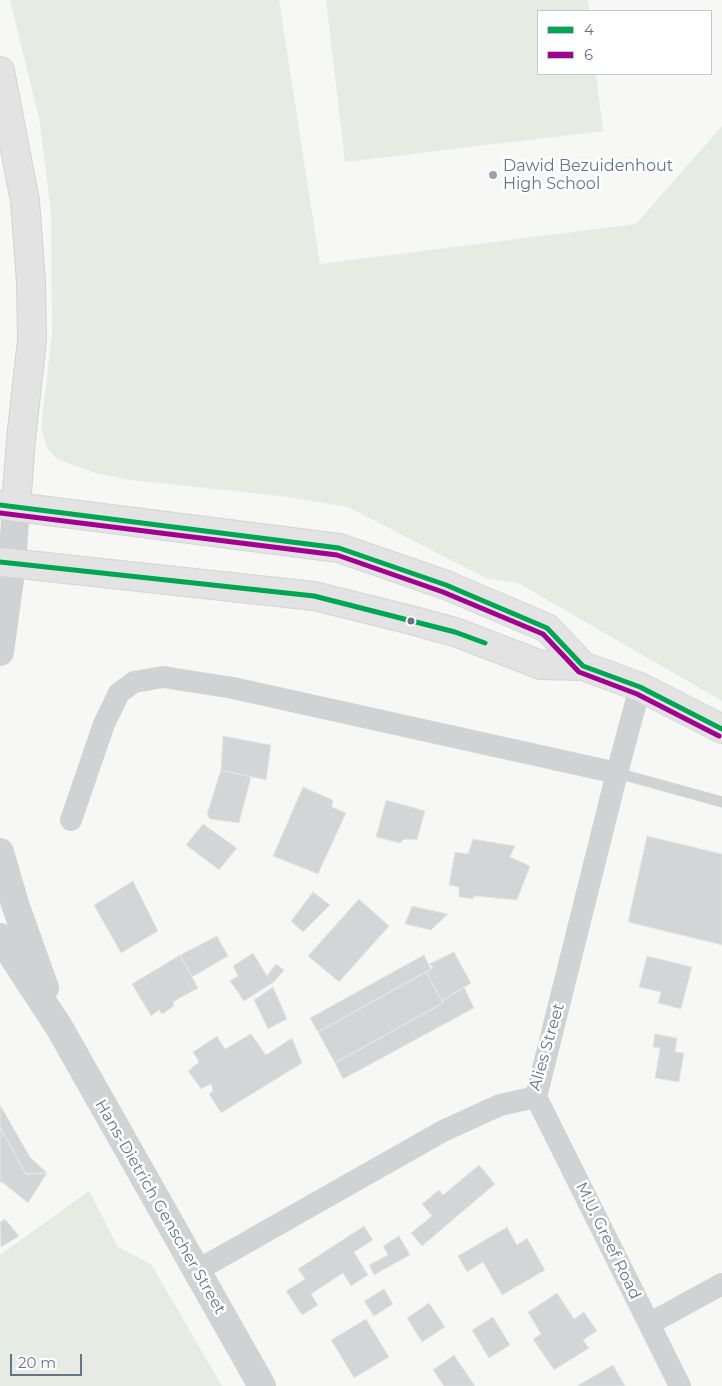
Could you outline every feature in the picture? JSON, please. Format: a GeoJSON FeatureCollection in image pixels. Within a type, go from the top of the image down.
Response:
{"type":"FeatureCollection","features":[{"type":"Feature","properties":{"kind":"main road"},"geometry":{"type":"LineString","coordinates":[[0,71],[25,201],[31,282],[32,340],[21,439],[8,506],[340,548],[446,585],[547,628],[583,666]]}},
{"type":"Feature","properties":{"kind":"main road"},"geometry":{"type":"LineString","coordinates":[[6,563],[314,596],[455,632],[541,665],[583,666],[640,687],[722,729]]}},
{"type":"Feature","properties":{"kind":"street"},"geometry":{"type":"LineString","coordinates":[[0,652],[8,506]]}},
{"type":"Feature","properties":{"kind":"street"},"geometry":{"type":"LineString","coordinates":[[71,820],[104,724],[119,693],[134,682],[163,677],[233,688],[617,773]]}},
{"type":"Feature","properties":{"kind":"street","name":"Alies Street"},"geometry":{"type":"LineString","coordinates":[[196,1271],[443,1131],[500,1105],[536,1097],[640,687]]}},
{"type":"Feature","properties":{"kind":"street","name":"Hans-Dietrich Genscher Street"},"geometry":{"type":"LineString","coordinates":[[0,852],[15,904],[58,1027]]}},
{"type":"Feature","properties":{"kind":"street","name":"Hans-Dietrich Genscher Street"},"geometry":{"type":"LineString","coordinates":[[0,937],[58,1027],[262,1386]]}},
{"type":"Feature","properties":{"kind":"street","name":"M.U. Greef Road"},"geometry":{"type":"LineString","coordinates":[[536,1097],[680,1386]]}},
{"type":"Feature","properties":{"kind":"street"},"geometry":{"type":"LineString","coordinates":[[649,1324],[722,1284]]}},
{"type":"Feature","properties":{"kind":"lane"},"geometry":{"type":"LineString","coordinates":[[617,773],[722,802]]}},
{"type":"Feature","properties":{"kind":"shaded area"},"geometry":{"type":"Polygon","coordinates":[[[10,0],[279,0],[320,264],[636,224],[722,126],[722,701],[518,583],[486,578],[348,507],[281,496],[131,480],[95,473],[57,459],[47,448],[41,427],[52,335],[51,212],[39,118],[10,0]]]}},
{"type":"Feature","properties":{"kind":"shaded area"},"geometry":{"type":"Polygon","coordinates":[[[326,0],[588,0],[589,10],[537,10],[537,75],[596,75],[603,131],[345,162],[326,0]]]}},
{"type":"Feature","properties":{"kind":"shaded area"},"geometry":{"type":"Polygon","coordinates":[[[89,1191],[118,1247],[151,1264],[222,1386],[0,1386],[0,1255],[89,1191]]]}},
{"type":"Feature","properties":{"kind":"building"},"geometry":{"type":"Polygon","coordinates":[[[223,736],[271,745],[266,780],[221,770],[223,736]]]}},
{"type":"Feature","properties":{"kind":"building"},"geometry":{"type":"Polygon","coordinates":[[[221,770],[251,777],[239,823],[210,819],[207,814],[221,770]]]}},
{"type":"Feature","properties":{"kind":"building"},"geometry":{"type":"Polygon","coordinates":[[[303,787],[333,800],[332,807],[346,813],[318,874],[273,856],[303,787]]]}},
{"type":"Feature","properties":{"kind":"building"},"geometry":{"type":"Polygon","coordinates":[[[386,800],[425,811],[417,840],[404,839],[400,843],[376,837],[386,800]]]}},
{"type":"Feature","properties":{"kind":"building"},"geometry":{"type":"Polygon","coordinates":[[[203,824],[237,848],[219,870],[186,845],[203,824]]]}},
{"type":"Feature","properties":{"kind":"building"},"geometry":{"type":"Polygon","coordinates":[[[647,836],[722,854],[722,945],[628,922],[647,836]]]}},
{"type":"Feature","properties":{"kind":"building"},"geometry":{"type":"Polygon","coordinates":[[[473,839],[515,846],[510,857],[530,866],[517,900],[474,896],[473,899],[459,897],[459,887],[449,885],[455,852],[468,854],[473,839]]]}},
{"type":"Feature","properties":{"kind":"building"},"geometry":{"type":"Polygon","coordinates":[[[133,881],[158,931],[121,953],[94,905],[133,881]]]}},
{"type":"Feature","properties":{"kind":"building"},"geometry":{"type":"Polygon","coordinates":[[[313,892],[330,905],[303,932],[291,921],[313,892]]]}},
{"type":"Feature","properties":{"kind":"building"},"geometry":{"type":"Polygon","coordinates":[[[359,899],[389,926],[339,982],[308,956],[359,899]]]}},
{"type":"Feature","properties":{"kind":"building"},"geometry":{"type":"Polygon","coordinates":[[[412,906],[448,914],[431,930],[405,924],[412,906]]]}},
{"type":"Feature","properties":{"kind":"building"},"geometry":{"type":"Polygon","coordinates":[[[217,936],[228,956],[192,977],[180,955],[217,936]]]}},
{"type":"Feature","properties":{"kind":"building"},"geometry":{"type":"Polygon","coordinates":[[[454,952],[471,983],[442,1001],[426,972],[433,967],[429,964],[454,952]]]}},
{"type":"Feature","properties":{"kind":"building"},"geometry":{"type":"Polygon","coordinates":[[[253,953],[267,976],[276,964],[284,970],[274,982],[244,1001],[230,981],[238,976],[233,966],[253,953]]]}},
{"type":"Feature","properties":{"kind":"building"},"geometry":{"type":"Polygon","coordinates":[[[180,955],[198,988],[173,1002],[174,1006],[162,1014],[159,1010],[151,1016],[132,984],[180,955]]]}},
{"type":"Feature","properties":{"kind":"building"},"geometry":{"type":"Polygon","coordinates":[[[424,955],[431,969],[318,1032],[310,1018],[424,955]]]}},
{"type":"Feature","properties":{"kind":"building"},"geometry":{"type":"Polygon","coordinates":[[[647,956],[692,967],[681,1009],[658,1003],[661,992],[639,987],[647,956]]]}},
{"type":"Feature","properties":{"kind":"building"},"geometry":{"type":"Polygon","coordinates":[[[426,972],[443,1003],[335,1063],[318,1032],[426,972]]]}},
{"type":"Feature","properties":{"kind":"building"},"geometry":{"type":"Polygon","coordinates":[[[273,987],[287,1019],[268,1029],[254,1000],[273,987]]]}},
{"type":"Feature","properties":{"kind":"building"},"geometry":{"type":"Polygon","coordinates":[[[464,987],[474,1008],[343,1079],[335,1063],[443,1003],[442,1001],[464,987]]]}},
{"type":"Feature","properties":{"kind":"building"},"geometry":{"type":"Polygon","coordinates":[[[251,1034],[266,1055],[292,1038],[302,1063],[221,1113],[209,1094],[213,1091],[211,1084],[201,1089],[188,1071],[199,1062],[193,1052],[217,1036],[225,1049],[251,1034]]]}},
{"type":"Feature","properties":{"kind":"building"},"geometry":{"type":"Polygon","coordinates":[[[655,1034],[677,1038],[675,1052],[684,1053],[679,1082],[655,1078],[660,1048],[653,1047],[655,1034]]]}},
{"type":"Feature","properties":{"kind":"building"},"geometry":{"type":"Polygon","coordinates":[[[0,1105],[30,1157],[47,1173],[26,1174],[0,1127],[0,1105]]]}},
{"type":"Feature","properties":{"kind":"building"},"geometry":{"type":"Polygon","coordinates":[[[0,1127],[26,1174],[47,1173],[28,1203],[2,1182],[0,1183],[0,1127]]]}},
{"type":"Feature","properties":{"kind":"building"},"geometry":{"type":"Polygon","coordinates":[[[479,1165],[495,1184],[422,1246],[411,1233],[432,1216],[422,1204],[439,1190],[443,1195],[479,1165]]]}},
{"type":"Feature","properties":{"kind":"building"},"geometry":{"type":"Polygon","coordinates":[[[5,1219],[19,1236],[1,1247],[0,1222],[5,1219]]]}},
{"type":"Feature","properties":{"kind":"building"},"geometry":{"type":"Polygon","coordinates":[[[364,1226],[373,1240],[354,1252],[368,1275],[351,1286],[343,1273],[311,1294],[318,1305],[302,1315],[286,1291],[305,1279],[298,1269],[364,1226]]]}},
{"type":"Feature","properties":{"kind":"building"},"geometry":{"type":"Polygon","coordinates":[[[507,1227],[517,1245],[527,1238],[545,1270],[502,1295],[483,1262],[467,1272],[458,1256],[507,1227]]]}},
{"type":"Feature","properties":{"kind":"building"},"geometry":{"type":"Polygon","coordinates":[[[399,1236],[410,1255],[374,1275],[369,1265],[388,1255],[383,1246],[399,1236]]]}},
{"type":"Feature","properties":{"kind":"building"},"geometry":{"type":"Polygon","coordinates":[[[384,1289],[393,1304],[374,1316],[364,1301],[384,1289]]]}},
{"type":"Feature","properties":{"kind":"building"},"geometry":{"type":"Polygon","coordinates":[[[557,1293],[574,1319],[584,1312],[597,1331],[583,1340],[589,1348],[554,1370],[533,1339],[541,1334],[528,1312],[557,1293]]]}},
{"type":"Feature","properties":{"kind":"building"},"geometry":{"type":"Polygon","coordinates":[[[429,1303],[445,1327],[422,1342],[407,1318],[429,1303]]]}},
{"type":"Feature","properties":{"kind":"building"},"geometry":{"type":"Polygon","coordinates":[[[493,1317],[510,1345],[489,1358],[472,1330],[493,1317]]]}},
{"type":"Feature","properties":{"kind":"building"},"geometry":{"type":"Polygon","coordinates":[[[366,1319],[389,1357],[354,1378],[331,1340],[366,1319]]]}},
{"type":"Feature","properties":{"kind":"building"},"geometry":{"type":"Polygon","coordinates":[[[454,1355],[475,1386],[444,1386],[433,1370],[454,1355]]]}},
{"type":"Feature","properties":{"kind":"building"},"geometry":{"type":"Polygon","coordinates":[[[613,1365],[625,1386],[577,1386],[613,1365]]]}},
{"type":"Feature","properties":{"kind":"transit line","name":"4"},"geometry":{"type":"LineString","coordinates":[[0,505],[339,548],[446,585],[547,628],[583,666],[640,687],[722,729]]}},
{"type":"Feature","properties":{"kind":"transit line","name":"6"},"geometry":{"type":"LineString","coordinates":[[0,513],[337,555],[443,592],[543,634],[579,672],[637,694],[719,736]]}},
{"type":"Feature","properties":{"kind":"transit line","name":"4"},"geometry":{"type":"LineString","coordinates":[[0,562],[314,596],[455,632],[485,643]]}},
{"type":"Feature","properties":{"kind":"place","name":"Dawid Bezuidenhout High School"},"geometry":{"type":"Point","coordinates":[493,175]}}]}
